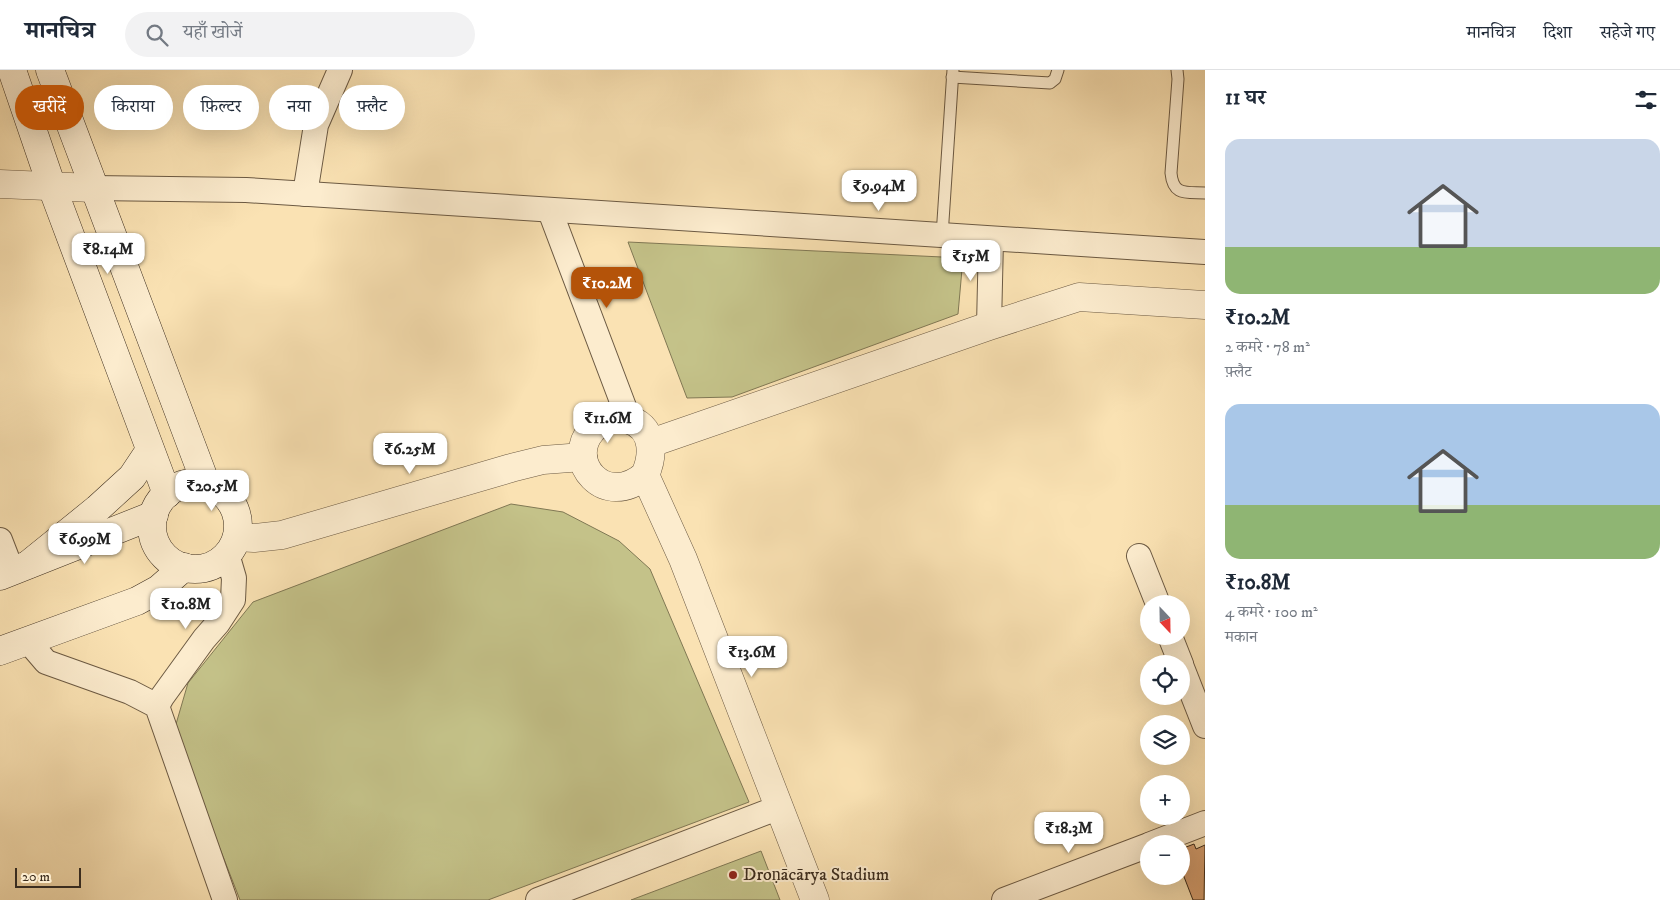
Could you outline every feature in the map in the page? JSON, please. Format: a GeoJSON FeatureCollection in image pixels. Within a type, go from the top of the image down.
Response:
{"type":"FeatureCollection","features":[{"type":"Feature","properties":{"kind":"street"},"geometry":{"type":"LineString","coordinates":[[12,70],[52,187],[150,450],[160,504],[152,528],[155,541],[162,553],[172,562],[184,567],[208,567],[219,562],[232,545],[254,538],[282,535],[543,460],[583,457]]}},
{"type":"Feature","properties":{"kind":"street"},"geometry":{"type":"LineString","coordinates":[[50,70],[206,484]]}},
{"type":"Feature","properties":{"kind":"street"},"geometry":{"type":"LineString","coordinates":[[305,194],[316,125],[340,70]]}},
{"type":"Feature","properties":{"kind":"street"},"geometry":{"type":"LineString","coordinates":[[0,184],[52,187],[246,190],[1205,252]]}},
{"type":"Feature","properties":{"kind":"street"},"geometry":{"type":"LineString","coordinates":[[550,211],[628,420]]}},
{"type":"Feature","properties":{"kind":"street"},"geometry":{"type":"LineString","coordinates":[[990,326],[991,239]]}},
{"type":"Feature","properties":{"kind":"street"},"geometry":{"type":"LineString","coordinates":[[651,443],[990,326],[1080,297],[1205,305]]}},
{"type":"Feature","properties":{"kind":"street"},"geometry":{"type":"LineString","coordinates":[[618,418],[628,420],[642,429],[651,443],[652,454],[645,475],[637,482],[626,487],[614,488],[602,485],[589,473],[583,457],[584,445],[588,434],[596,425],[607,420],[618,418]]}},
{"type":"Feature","properties":{"kind":"street"},"geometry":{"type":"LineString","coordinates":[[14,570],[97,509],[132,477],[150,450]]}},
{"type":"Feature","properties":{"kind":"street"},"geometry":{"type":"LineString","coordinates":[[645,475],[682,559],[816,900]]}},
{"type":"Feature","properties":{"kind":"street"},"geometry":{"type":"LineString","coordinates":[[14,570],[160,504],[178,486],[192,483],[206,484],[218,490],[228,499],[235,510],[238,523],[232,545],[233,600],[157,706]]}},
{"type":"Feature","properties":{"kind":"street"},"geometry":{"type":"LineString","coordinates":[[0,540],[14,570]]}},
{"type":"Feature","properties":{"kind":"street"},"geometry":{"type":"LineString","coordinates":[[1139,556],[1154,595]]}},
{"type":"Feature","properties":{"kind":"street"},"geometry":{"type":"LineString","coordinates":[[0,651],[137,601],[159,589],[184,567]]}},
{"type":"Feature","properties":{"kind":"street"},"geometry":{"type":"LineString","coordinates":[[28,641],[46,662],[130,692],[157,706],[225,900]]}},
{"type":"Feature","properties":{"kind":"street"},"geometry":{"type":"LineString","coordinates":[[1190,687],[1205,726]]}},
{"type":"Feature","properties":{"kind":"street"},"geometry":{"type":"LineString","coordinates":[[538,900],[780,807]]}},
{"type":"Feature","properties":{"kind":"street"},"geometry":{"type":"LineString","coordinates":[[1174,835],[1205,823]]}},
{"type":"Feature","properties":{"kind":"street"},"geometry":{"type":"LineString","coordinates":[[1004,900],[1140,848]]}},
{"type":"Feature","properties":{"kind":"lane"},"geometry":{"type":"LineString","coordinates":[[942,236],[952,74],[1050,83],[1055,79],[1058,70]]}},
{"type":"Feature","properties":{"kind":"lane"},"geometry":{"type":"LineString","coordinates":[[1177,70],[1172,182],[1175,189],[1181,192],[1205,193]]}},
{"type":"Feature","properties":{"kind":"shaded area"},"geometry":{"type":"Polygon","coordinates":[[[628,242],[963,258],[958,314],[732,397],[687,398],[628,242]]]}},
{"type":"Feature","properties":{"kind":"shaded area"},"geometry":{"type":"Polygon","coordinates":[[[511,504],[563,512],[619,541],[650,569],[749,802],[488,900],[240,900],[174,731],[188,683],[253,602],[511,504]]]}},
{"type":"Feature","properties":{"kind":"shaded area","name":"Droṇācārya Stadium"},"geometry":{"type":"Polygon","coordinates":[[[761,851],[780,900],[631,900],[761,851]]]}},
{"type":"Feature","properties":{"kind":"building"},"geometry":{"type":"Polygon","coordinates":[[[1194,844],[1196,849],[1205,845],[1204,900],[1193,900],[1187,885],[1190,885],[1190,846],[1194,844]]]}},
{"type":"Feature","properties":{"kind":"place","name":"Droṇācārya Stadium"},"geometry":{"type":"Point","coordinates":[733,875]}}]}
